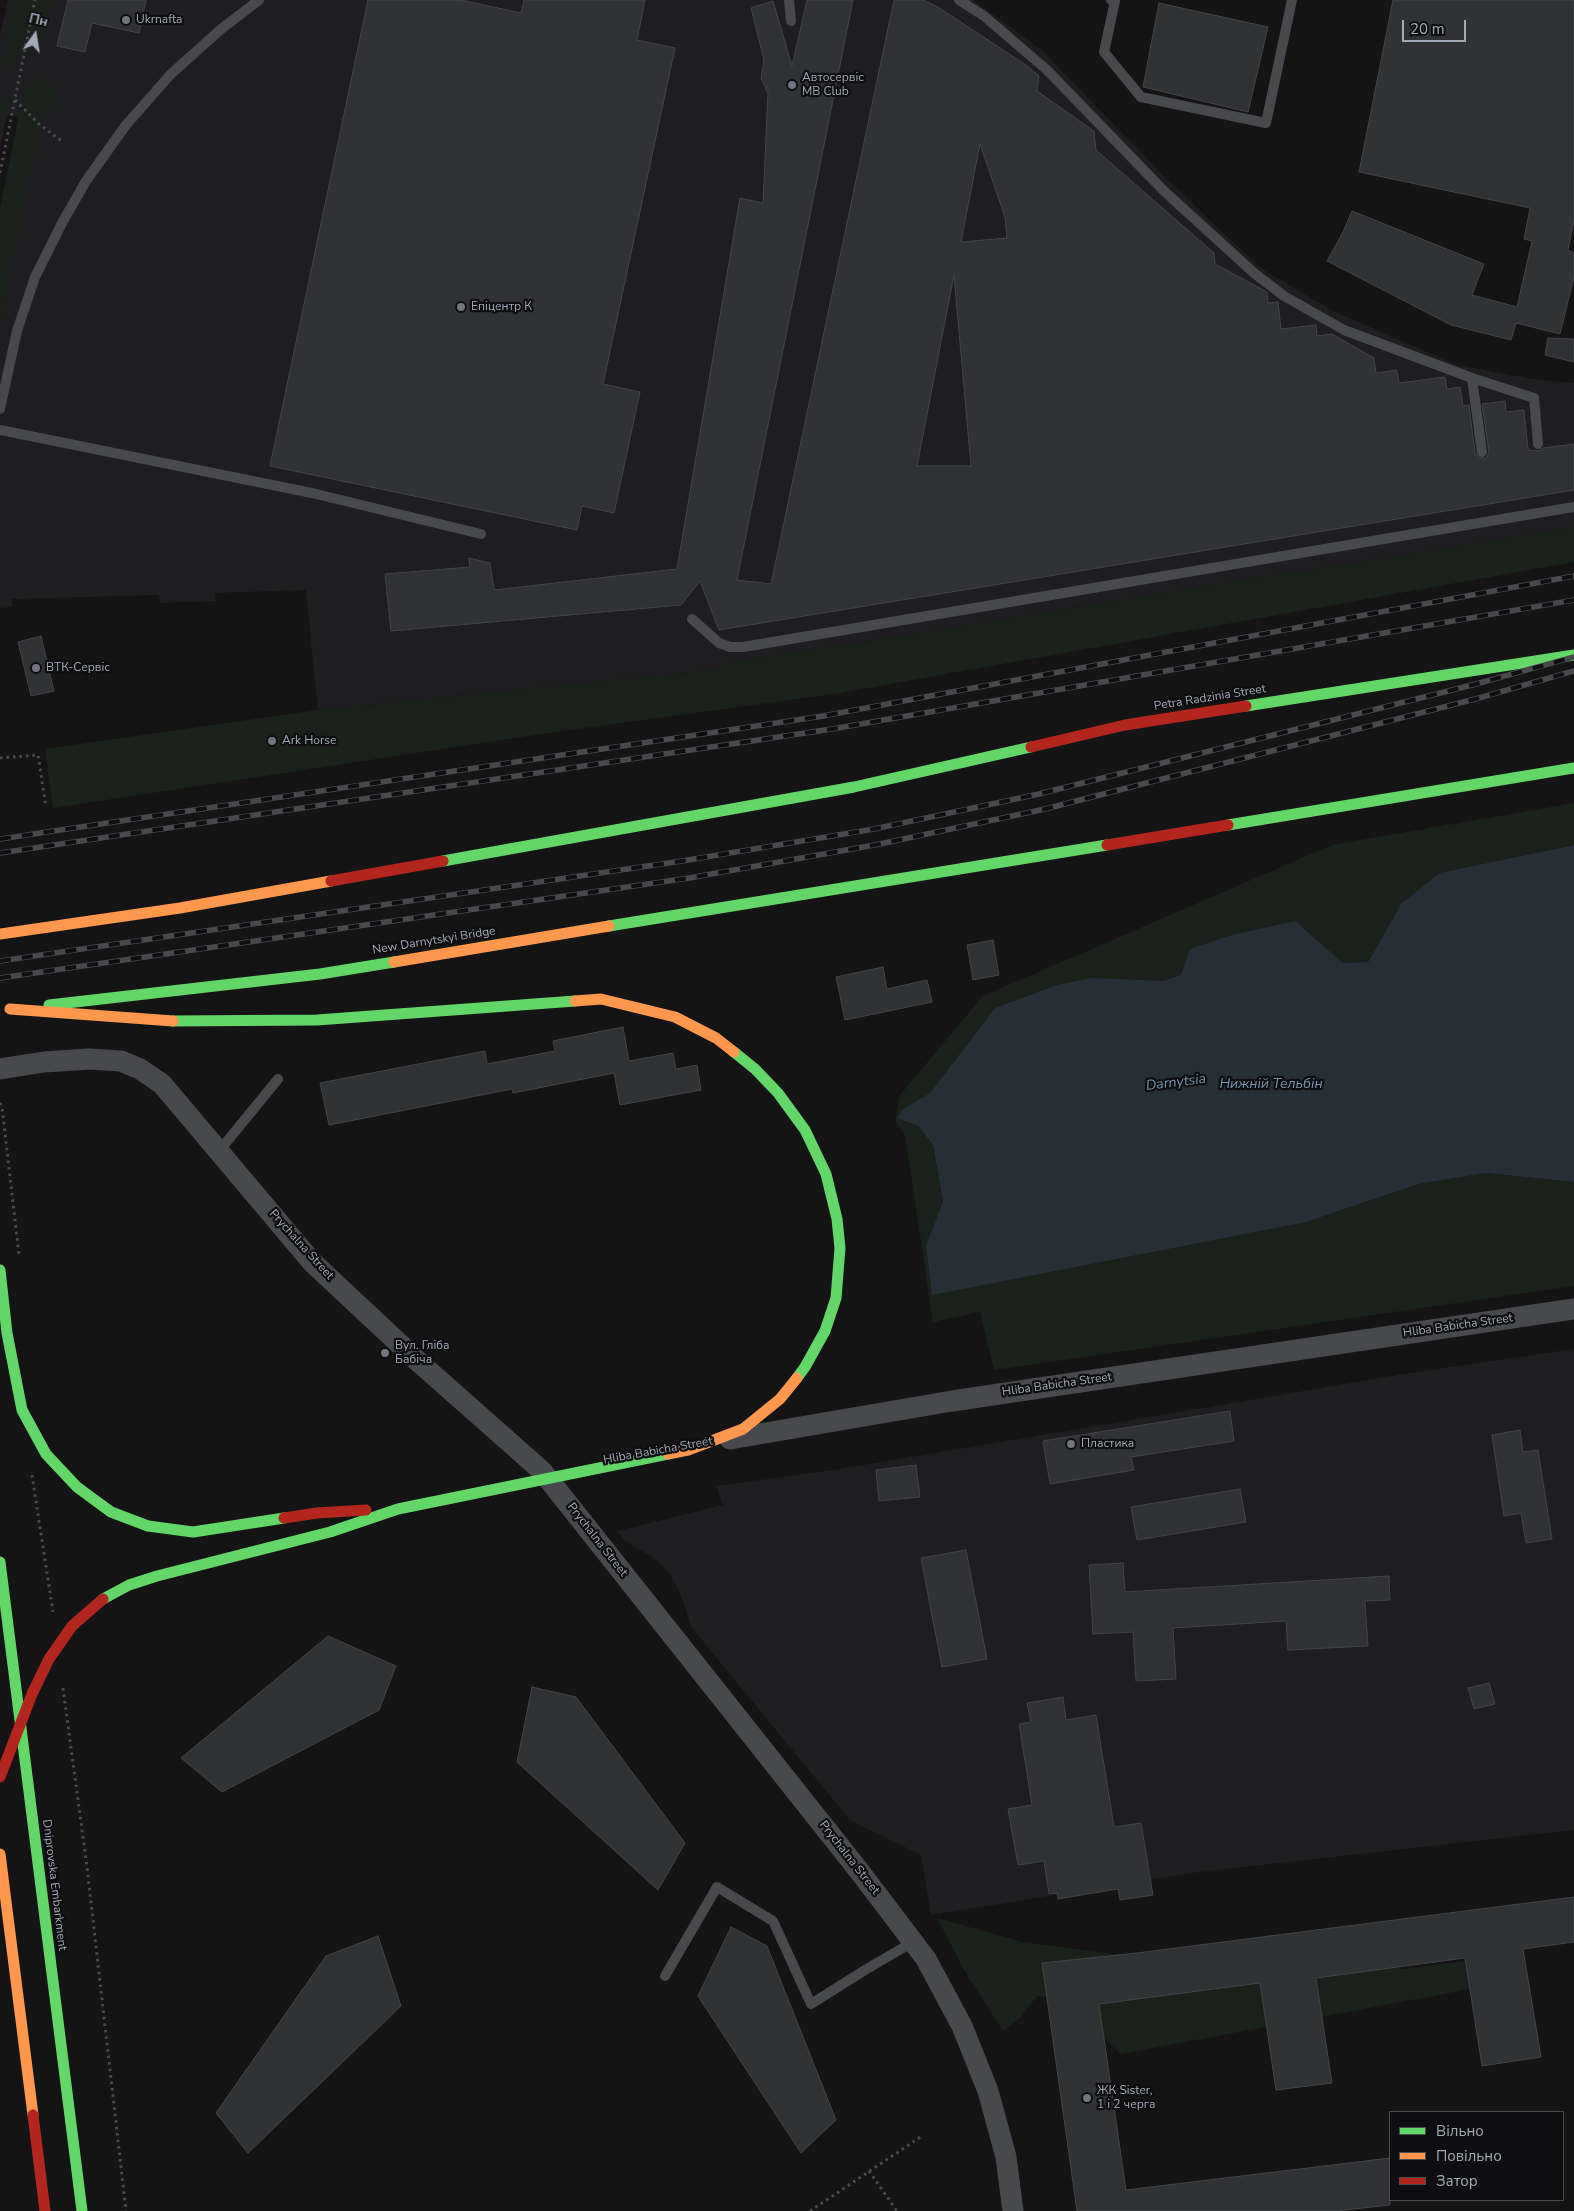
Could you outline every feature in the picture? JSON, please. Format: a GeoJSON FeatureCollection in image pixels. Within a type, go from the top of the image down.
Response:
{"type":"FeatureCollection","features":[{"type":"Feature","properties":{"kind":"main road","name":"Petra Radzinia Street"},"geometry":{"type":"LineString","coordinates":[[0,934],[180,908],[854,787],[1125,725],[1574,655]]}},
{"type":"Feature","properties":{"kind":"main road","name":"New Darnytskyi Bridge"},"geometry":{"type":"LineString","coordinates":[[5,1010],[320,974],[1574,768]]}},
{"type":"Feature","properties":{"kind":"main road"},"geometry":{"type":"LineString","coordinates":[[0,1777],[32,1694],[49,1659],[72,1626],[101,1600],[129,1585],[157,1576],[330,1532],[398,1509],[688,1450],[743,1428],[780,1400],[805,1367],[825,1331],[836,1298],[840,1248],[837,1219],[826,1174],[805,1130],[778,1093],[755,1069],[716,1038],[675,1017],[600,999],[317,1020],[177,1021],[5,1010]]}},
{"type":"Feature","properties":{"kind":"main road"},"geometry":{"type":"LineString","coordinates":[[0,1270],[7,1333],[22,1410],[46,1454],[77,1487],[111,1512],[148,1526],[193,1532],[317,1513],[398,1509]]}},
{"type":"Feature","properties":{"kind":"main road","name":"Dniprovska Embarkment"},"geometry":{"type":"LineString","coordinates":[[0,1562],[82,2211]]}},
{"type":"Feature","properties":{"kind":"main road"},"geometry":{"type":"LineString","coordinates":[[0,1854],[45,2211]]}},
{"type":"Feature","properties":{"kind":"street","name":"Prychalna Street"},"geometry":{"type":"LineString","coordinates":[[0,1068],[80,1060],[121,1061],[140,1069],[162,1084],[220,1150],[312,1262],[421,1364],[542,1471],[854,1864],[926,1960],[962,2026],[988,2091],[1006,2157],[1013,2211]]}},
{"type":"Feature","properties":{"kind":"street","name":"Hliba Babicha Street"},"geometry":{"type":"LineString","coordinates":[[542,1471],[952,1401],[1574,1309]]}},
{"type":"Feature","properties":{"kind":"lane"},"geometry":{"type":"LineString","coordinates":[[0,409],[10,358],[25,304],[35,277],[86,181],[126,125],[171,74],[220,30],[259,0]]}},
{"type":"Feature","properties":{"kind":"lane"},"geometry":{"type":"LineString","coordinates":[[789,0],[791,22]]}},
{"type":"Feature","properties":{"kind":"lane"},"geometry":{"type":"LineString","coordinates":[[959,0],[984,16],[1047,70],[1164,191],[1254,273],[1284,296],[1344,330],[1472,378],[1534,398],[1538,444]]}},
{"type":"Feature","properties":{"kind":"lane"},"geometry":{"type":"LineString","coordinates":[[1111,0],[1115,1],[1104,52],[1141,97],[1266,123],[1292,0]]}},
{"type":"Feature","properties":{"kind":"lane"},"geometry":{"type":"LineString","coordinates":[[1472,378],[1482,452]]}},
{"type":"Feature","properties":{"kind":"lane"},"geometry":{"type":"LineString","coordinates":[[0,430],[312,493],[481,534]]}},
{"type":"Feature","properties":{"kind":"lane"},"geometry":{"type":"LineString","coordinates":[[692,619],[719,643],[730,647],[743,647],[1574,507]]}},
{"type":"Feature","properties":{"kind":"lane"},"geometry":{"type":"LineString","coordinates":[[220,1150],[278,1078]]}},
{"type":"Feature","properties":{"kind":"lane"},"geometry":{"type":"LineString","coordinates":[[665,1976],[717,1887],[773,1921],[811,2004],[913,1942]]}},
{"type":"Feature","properties":{"kind":"path"},"geometry":{"type":"LineString","coordinates":[[0,172],[35,0]]}},
{"type":"Feature","properties":{"kind":"path"},"geometry":{"type":"LineString","coordinates":[[15,100],[39,124],[63,142]]}},
{"type":"Feature","properties":{"kind":"path"},"geometry":{"type":"LineString","coordinates":[[0,758],[38,755],[46,807]]}},
{"type":"Feature","properties":{"kind":"path"},"geometry":{"type":"LineString","coordinates":[[0,1103],[20,1263]]}},
{"type":"Feature","properties":{"kind":"path"},"geometry":{"type":"LineString","coordinates":[[32,1471],[54,1617]]}},
{"type":"Feature","properties":{"kind":"path"},"geometry":{"type":"LineString","coordinates":[[62,1682],[87,1867],[126,2211]]}},
{"type":"Feature","properties":{"kind":"path"},"geometry":{"type":"LineString","coordinates":[[810,2211],[922,2136]]}},
{"type":"Feature","properties":{"kind":"path"},"geometry":{"type":"LineString","coordinates":[[869,2171],[897,2211]]}},
{"type":"Feature","properties":{"kind":"shaded area"},"geometry":{"type":"Polygon","coordinates":[[[8,0],[973,0],[1042,50],[1163,175],[1259,267],[1333,311],[1457,365],[1532,379],[1574,383],[1574,527],[724,664],[720,669],[318,710],[306,590],[215,593],[216,601],[160,603],[159,595],[12,599],[12,607],[0,608],[0,326],[39,118],[0,115],[0,36],[8,0]]]}},
{"type":"Feature","properties":{"kind":"shaded area"},"geometry":{"type":"Polygon","coordinates":[[[14,0],[51,0],[41,41],[0,71],[14,0]]]}},
{"type":"Feature","properties":{"kind":"shaded area"},"geometry":{"type":"Polygon","coordinates":[[[40,77],[50,83],[64,106],[40,118],[0,326],[0,208],[25,86],[35,78],[40,77]]]}},
{"type":"Feature","properties":{"kind":"shaded area"},"geometry":{"type":"Polygon","coordinates":[[[11,93],[0,148],[0,102],[11,93]]]}},
{"type":"Feature","properties":{"kind":"shaded area"},"geometry":{"type":"Polygon","coordinates":[[[1574,527],[1574,562],[834,694],[548,733],[53,808],[45,749],[318,710],[720,669],[724,664],[1574,527]]]}},
{"type":"Feature","properties":{"kind":"shaded area"},"geometry":{"type":"Polygon","coordinates":[[[1574,803],[1574,845],[1439,873],[1401,904],[1368,962],[1343,963],[1295,921],[1181,975],[1163,981],[1131,981],[995,1008],[930,1093],[903,1109],[933,1145],[943,1202],[926,1245],[1306,1222],[1419,1184],[1486,1173],[1574,1182],[1574,1286],[994,1370],[980,1312],[933,1322],[905,1135],[895,1121],[900,1095],[983,996],[1332,845],[1574,803]]]}},
{"type":"Feature","properties":{"kind":"shaded area"},"geometry":{"type":"Polygon","coordinates":[[[1574,1349],[1574,1830],[1199,1872],[931,1915],[921,1855],[850,1820],[692,1628],[680,1593],[669,1572],[653,1557],[626,1542],[617,1531],[723,1505],[716,1486],[834,1470],[1410,1373],[1574,1349]]]}},
{"type":"Feature","properties":{"kind":"shaded area"},"geometry":{"type":"Polygon","coordinates":[[[937,1918],[1023,1942],[1121,1955],[1365,1960],[1403,1969],[1474,1960],[1514,1981],[1120,2054],[1101,2034],[1077,1999],[1037,1996],[1021,2017],[1003,2031],[964,1970],[937,1918]]]}},
{"type":"Feature","properties":{"kind":"water","name":"Нижній Тельбін"},"geometry":{"type":"Polygon","coordinates":[[[1574,845],[1574,1182],[1486,1173],[1419,1184],[1306,1222],[932,1295],[926,1245],[943,1202],[933,1145],[918,1126],[897,1118],[903,1109],[930,1093],[995,1008],[1057,985],[1091,978],[1163,981],[1181,975],[1190,949],[1232,935],[1295,921],[1343,963],[1368,962],[1401,904],[1439,873],[1574,845]]]}},
{"type":"Feature","properties":{"kind":"building"},"geometry":{"type":"Polygon","coordinates":[[[68,0],[146,0],[139,33],[92,23],[85,52],[57,46],[68,0]]]}},
{"type":"Feature","properties":{"kind":"building","name":"Епіцентр К"},"geometry":{"type":"Polygon","coordinates":[[[368,0],[461,0],[521,13],[524,0],[645,0],[637,40],[675,48],[603,384],[640,392],[614,513],[582,506],[577,530],[270,466],[368,0]]]}},
{"type":"Feature","properties":{"kind":"building"},"geometry":{"type":"Polygon","coordinates":[[[807,0],[853,0],[737,580],[771,584],[894,0],[923,0],[938,7],[1026,65],[1039,76],[1037,91],[1094,131],[1096,150],[1214,253],[1215,264],[1267,292],[1268,303],[1278,302],[1281,329],[1316,325],[1317,336],[1332,334],[1374,358],[1376,373],[1397,370],[1399,383],[1445,377],[1447,389],[1460,387],[1463,406],[1469,405],[1475,453],[1480,458],[1486,458],[1489,452],[1482,404],[1505,401],[1506,412],[1524,410],[1528,450],[1539,451],[1543,448],[1574,444],[1574,490],[719,630],[700,581],[681,605],[391,631],[385,574],[470,567],[469,558],[490,563],[494,590],[677,569],[740,198],[763,203],[768,93],[761,78],[764,60],[751,8],[773,1],[792,66],[807,0]],[[980,144],[961,242],[1007,238],[1005,217],[980,144]],[[954,275],[917,466],[971,466],[954,275]]]}},
{"type":"Feature","properties":{"kind":"building"},"geometry":{"type":"Polygon","coordinates":[[[1393,0],[1574,0],[1574,220],[1568,250],[1574,253],[1574,277],[1560,334],[1516,323],[1511,340],[1451,325],[1327,261],[1352,211],[1484,264],[1472,295],[1517,307],[1532,241],[1524,239],[1530,208],[1359,172],[1393,0]]]}},
{"type":"Feature","properties":{"kind":"building"},"geometry":{"type":"Polygon","coordinates":[[[1159,3],[1268,27],[1248,112],[1143,87],[1159,3]]]}},
{"type":"Feature","properties":{"kind":"building"},"geometry":{"type":"Polygon","coordinates":[[[1548,338],[1574,339],[1574,362],[1545,355],[1548,338]]]}},
{"type":"Feature","properties":{"kind":"building"},"geometry":{"type":"Polygon","coordinates":[[[41,636],[54,691],[31,696],[18,642],[41,636]]]}},
{"type":"Feature","properties":{"kind":"building"},"geometry":{"type":"Polygon","coordinates":[[[993,940],[999,975],[973,980],[967,945],[993,940]]]}},
{"type":"Feature","properties":{"kind":"building"},"geometry":{"type":"Polygon","coordinates":[[[883,967],[887,989],[927,980],[932,1002],[845,1020],[836,977],[883,967]]]}},
{"type":"Feature","properties":{"kind":"building"},"geometry":{"type":"Polygon","coordinates":[[[623,1027],[629,1061],[673,1053],[676,1069],[697,1065],[701,1090],[620,1105],[614,1073],[513,1093],[512,1089],[329,1125],[320,1083],[485,1051],[487,1064],[555,1051],[553,1041],[623,1027]]]}},
{"type":"Feature","properties":{"kind":"building"},"geometry":{"type":"Polygon","coordinates":[[[1230,1411],[1234,1441],[1131,1457],[1134,1470],[1050,1484],[1043,1441],[1230,1411]]]}},
{"type":"Feature","properties":{"kind":"building"},"geometry":{"type":"Polygon","coordinates":[[[1520,1430],[1523,1452],[1538,1450],[1552,1539],[1526,1543],[1521,1513],[1504,1516],[1492,1435],[1520,1430]]]}},
{"type":"Feature","properties":{"kind":"building"},"geometry":{"type":"Polygon","coordinates":[[[916,1465],[920,1497],[879,1501],[876,1470],[916,1465]]]}},
{"type":"Feature","properties":{"kind":"building"},"geometry":{"type":"Polygon","coordinates":[[[1240,1489],[1246,1522],[1137,1540],[1131,1507],[1240,1489]]]}},
{"type":"Feature","properties":{"kind":"building"},"geometry":{"type":"Polygon","coordinates":[[[966,1550],[987,1659],[942,1667],[921,1558],[966,1550]]]}},
{"type":"Feature","properties":{"kind":"building"},"geometry":{"type":"Polygon","coordinates":[[[1123,1563],[1125,1592],[1389,1576],[1390,1600],[1365,1601],[1368,1646],[1288,1650],[1286,1621],[1173,1628],[1176,1679],[1136,1681],[1133,1632],[1093,1634],[1089,1565],[1123,1563]]]}},
{"type":"Feature","properties":{"kind":"building"},"geometry":{"type":"Polygon","coordinates":[[[328,1636],[396,1666],[379,1710],[222,1792],[181,1758],[328,1636]]]}},
{"type":"Feature","properties":{"kind":"building"},"geometry":{"type":"Polygon","coordinates":[[[1489,1683],[1495,1704],[1474,1709],[1468,1688],[1489,1683]]]}},
{"type":"Feature","properties":{"kind":"building"},"geometry":{"type":"Polygon","coordinates":[[[532,1687],[576,1697],[685,1843],[658,1890],[517,1762],[532,1687]]]}},
{"type":"Feature","properties":{"kind":"building"},"geometry":{"type":"Polygon","coordinates":[[[1063,1697],[1066,1720],[1096,1715],[1114,1827],[1141,1823],[1153,1895],[1120,1900],[1118,1889],[1058,1899],[1057,1893],[1049,1894],[1044,1861],[1018,1865],[1008,1809],[1032,1805],[1019,1724],[1031,1722],[1027,1703],[1063,1697]]]}},
{"type":"Feature","properties":{"kind":"building"},"geometry":{"type":"Polygon","coordinates":[[[1574,1897],[1574,1942],[1523,1949],[1541,2057],[1482,2066],[1465,1958],[1316,1978],[1332,2083],[1276,2090],[1260,1983],[1099,2004],[1126,2190],[1389,2158],[1390,2205],[1336,2211],[1077,2211],[1042,1963],[1137,1953],[1574,1897]]]}},
{"type":"Feature","properties":{"kind":"building"},"geometry":{"type":"Polygon","coordinates":[[[731,1927],[767,1946],[836,2120],[801,2153],[698,1996],[731,1927]]]}},
{"type":"Feature","properties":{"kind":"building"},"geometry":{"type":"Polygon","coordinates":[[[378,1936],[401,2006],[248,2153],[216,2113],[326,1956],[378,1936]]]}},
{"type":"Feature","properties":{"kind":"railway"},"geometry":{"type":"LineString","coordinates":[[0,839],[823,716],[1574,576]]}},
{"type":"Feature","properties":{"kind":"railway"},"geometry":{"type":"LineString","coordinates":[[0,853],[832,729],[1574,600]]}},
{"type":"Feature","properties":{"kind":"railway"},"geometry":{"type":"LineString","coordinates":[[0,961],[682,861],[874,829],[1039,794],[1476,684],[1574,657]]}},
{"type":"Feature","properties":{"kind":"railway"},"geometry":{"type":"LineString","coordinates":[[0,978],[689,878],[880,844],[1045,809],[1479,698],[1574,671]]}},
{"type":"Feature","properties":{"kind":"traffic: fast"},"geometry":{"type":"LineString","coordinates":[[1246,706],[1574,655]]}},
{"type":"Feature","properties":{"kind":"traffic: fast"},"geometry":{"type":"LineString","coordinates":[[443,861],[854,787],[1031,747]]}},
{"type":"Feature","properties":{"kind":"traffic: fast"},"geometry":{"type":"LineString","coordinates":[[1228,825],[1574,768]]}},
{"type":"Feature","properties":{"kind":"traffic: fast"},"geometry":{"type":"LineString","coordinates":[[609,926],[1107,845]]}},
{"type":"Feature","properties":{"kind":"traffic: fast"},"geometry":{"type":"LineString","coordinates":[[49,1005],[320,974],[394,962]]}},
{"type":"Feature","properties":{"kind":"traffic: fast"},"geometry":{"type":"LineString","coordinates":[[173,1021],[317,1020],[575,1001]]}},
{"type":"Feature","properties":{"kind":"traffic: fast"},"geometry":{"type":"LineString","coordinates":[[734,1052],[755,1069],[778,1093],[805,1130],[826,1174],[837,1219],[840,1248],[836,1298],[825,1331],[797,1378]]}},
{"type":"Feature","properties":{"kind":"traffic: fast"},"geometry":{"type":"LineString","coordinates":[[0,1270],[7,1333],[22,1410],[46,1454],[77,1487],[111,1512],[148,1526],[193,1532],[284,1518]]}},
{"type":"Feature","properties":{"kind":"traffic: fast"},"geometry":{"type":"LineString","coordinates":[[103,1599],[129,1585],[157,1576],[330,1532],[398,1509],[668,1454]]}},
{"type":"Feature","properties":{"kind":"traffic: fast"},"geometry":{"type":"LineString","coordinates":[[0,1562],[82,2211]]}},
{"type":"Feature","properties":{"kind":"traffic: slow"},"geometry":{"type":"LineString","coordinates":[[0,934],[180,908],[331,881]]}},
{"type":"Feature","properties":{"kind":"traffic: slow"},"geometry":{"type":"LineString","coordinates":[[394,962],[609,926]]}},
{"type":"Feature","properties":{"kind":"traffic: slow"},"geometry":{"type":"LineString","coordinates":[[575,1001],[601,999],[675,1017],[716,1038],[734,1052]]}},
{"type":"Feature","properties":{"kind":"traffic: slow"},"geometry":{"type":"LineString","coordinates":[[10,1009],[173,1021]]}},
{"type":"Feature","properties":{"kind":"traffic: slow"},"geometry":{"type":"LineString","coordinates":[[668,1454],[688,1450],[743,1429],[780,1399],[797,1378]]}},
{"type":"Feature","properties":{"kind":"traffic: slow"},"geometry":{"type":"LineString","coordinates":[[0,1854],[33,2115]]}},
{"type":"Feature","properties":{"kind":"traffic: jam"},"geometry":{"type":"LineString","coordinates":[[1031,747],[1125,725],[1246,706]]}},
{"type":"Feature","properties":{"kind":"traffic: jam"},"geometry":{"type":"LineString","coordinates":[[1107,845],[1228,825]]}},
{"type":"Feature","properties":{"kind":"traffic: jam"},"geometry":{"type":"LineString","coordinates":[[331,881],[443,861]]}},
{"type":"Feature","properties":{"kind":"traffic: jam"},"geometry":{"type":"LineString","coordinates":[[284,1518],[317,1513],[366,1510]]}},
{"type":"Feature","properties":{"kind":"traffic: jam"},"geometry":{"type":"LineString","coordinates":[[0,1777],[32,1694],[49,1659],[72,1626],[103,1599]]}},
{"type":"Feature","properties":{"kind":"traffic: jam"},"geometry":{"type":"LineString","coordinates":[[33,2115],[45,2211]]}},
{"type":"Feature","properties":{"kind":"place","name":"Ukrnafta"},"geometry":{"type":"Point","coordinates":[126,20]}},
{"type":"Feature","properties":{"kind":"place","name":"Автосервіс MB Club"},"geometry":{"type":"Point","coordinates":[792,85]}},
{"type":"Feature","properties":{"kind":"place","name":"Епіцентр К"},"geometry":{"type":"Point","coordinates":[461,307]}},
{"type":"Feature","properties":{"kind":"place","name":"ВТК-Сервіс"},"geometry":{"type":"Point","coordinates":[36,668]}},
{"type":"Feature","properties":{"kind":"place","name":"Ark Horse"},"geometry":{"type":"Point","coordinates":[272,741]}},
{"type":"Feature","properties":{"kind":"place","name":"Вул. Гліба Бабіча"},"geometry":{"type":"Point","coordinates":[385,1353]}},
{"type":"Feature","properties":{"kind":"place","name":"Пластика"},"geometry":{"type":"Point","coordinates":[1071,1444]}},
{"type":"Feature","properties":{"kind":"place","name":"ЖК Sister, 1 і 2 черга"},"geometry":{"type":"Point","coordinates":[1087,2098]}},
{"type":"Feature","properties":{"kind":"water label","name":"Darnytsia"},"geometry":{"type":"Point","coordinates":[1176,1083]}}]}
